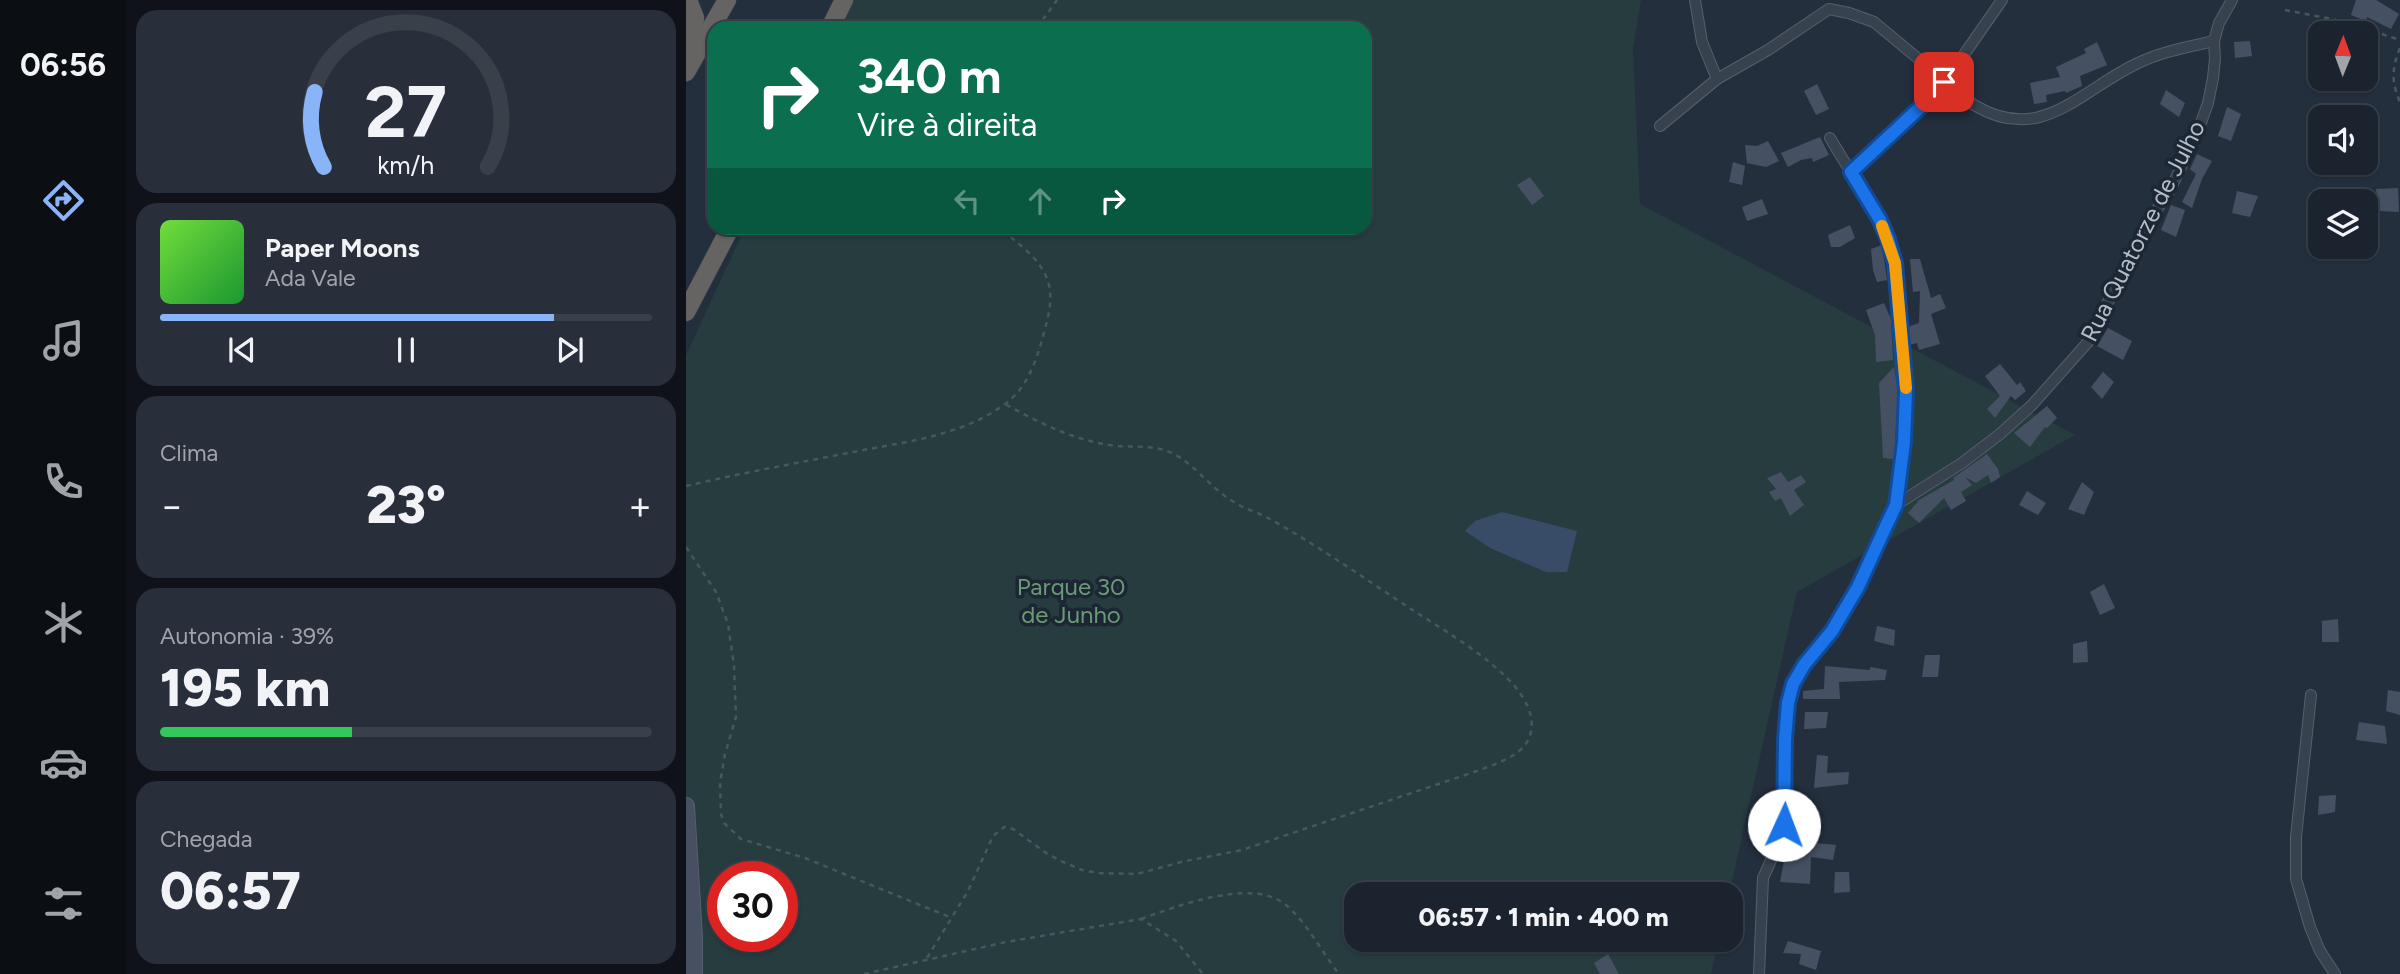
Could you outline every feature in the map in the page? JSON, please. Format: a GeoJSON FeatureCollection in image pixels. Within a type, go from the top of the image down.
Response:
{"type":"FeatureCollection","features":[{"type":"Feature","properties":{"kind":"highway"},"geometry":{"type":"LineString","coordinates":[[687,70],[695,18],[688,0]]}},
{"type":"Feature","properties":{"kind":"highway"},"geometry":{"type":"LineString","coordinates":[[715,21],[727,0]]}},
{"type":"Feature","properties":{"kind":"highway"},"geometry":{"type":"LineString","coordinates":[[834,21],[844,0]]}},
{"type":"Feature","properties":{"kind":"highway"},"geometry":{"type":"LineString","coordinates":[[687,70],[707,35]]}},
{"type":"Feature","properties":{"kind":"highway"},"geometry":{"type":"LineString","coordinates":[[686,312],[726,235]]}},
{"type":"Feature","properties":{"kind":"main road"},"geometry":{"type":"LineString","coordinates":[[686,806],[694,974]]}},
{"type":"Feature","properties":{"kind":"street"},"geometry":{"type":"LineString","coordinates":[[1695,0],[1702,42],[1717,79]]}},
{"type":"Feature","properties":{"kind":"street"},"geometry":{"type":"LineString","coordinates":[[1851,172],[1944,82],[2003,0]]}},
{"type":"Feature","properties":{"kind":"street","name":"Rua Quatorze de Julho"},"geometry":{"type":"LineString","coordinates":[[1896,505],[1962,463],[2000,433],[2032,405],[2088,342],[2144,230],[2172,186],[2198,131],[2213,78],[2216,60],[2214,41],[2219,23],[2232,0]]}},
{"type":"Feature","properties":{"kind":"street"},"geometry":{"type":"LineString","coordinates":[[1660,126],[1717,79],[1768,50],[1826,5],[1874,22],[1944,82],[1988,114],[2006,120],[2025,121],[2050,114],[2133,65],[2154,56],[2214,41]]}},
{"type":"Feature","properties":{"kind":"street"},"geometry":{"type":"LineString","coordinates":[[1759,974],[1763,878],[1780,840],[1786,812],[1785,739],[1788,703],[1793,684],[1804,665],[1832,631],[1858,587],[1896,505],[1906,416],[1895,263],[1880,220],[1830,138]]}},
{"type":"Feature","properties":{"kind":"street"},"geometry":{"type":"LineString","coordinates":[[2311,695],[2296,837],[2296,879],[2310,927],[2320,951],[2335,974]]}},
{"type":"Feature","properties":{"kind":"path"},"geometry":{"type":"LineString","coordinates":[[1042,21],[1057,0]]}},
{"type":"Feature","properties":{"kind":"path"},"geometry":{"type":"LineString","coordinates":[[2285,10],[2342,21],[2400,40]]}},
{"type":"Feature","properties":{"kind":"path"},"geometry":{"type":"LineString","coordinates":[[2400,48],[2393,71],[2395,90],[2400,102]]}},
{"type":"Feature","properties":{"kind":"path"},"geometry":{"type":"LineString","coordinates":[[686,486],[940,434],[981,419],[1005,404],[1020,390],[1036,360],[1048,316],[1051,289],[1044,272],[1032,255],[1010,235]]}},
{"type":"Feature","properties":{"kind":"path"},"geometry":{"type":"LineString","coordinates":[[927,958],[968,891],[993,836],[1004,827],[1013,829],[1054,858],[1083,870],[1137,874],[1242,850],[1478,771],[1507,760],[1521,751],[1532,733],[1531,716],[1521,694],[1510,680],[1471,649],[1309,542],[1264,515],[1236,504],[1213,488],[1180,458],[1169,452],[1147,447],[1109,445],[1065,433],[1043,425],[1005,404]]}},
{"type":"Feature","properties":{"kind":"path"},"geometry":{"type":"LineString","coordinates":[[686,547],[716,592],[728,624],[734,666],[736,717],[720,783],[724,823],[741,839],[804,858],[952,918]]}},
{"type":"Feature","properties":{"kind":"path"},"geometry":{"type":"LineString","coordinates":[[864,974],[1006,942],[1141,919],[1205,899],[1250,893],[1273,897],[1287,905],[1339,974]]}},
{"type":"Feature","properties":{"kind":"path"},"geometry":{"type":"LineString","coordinates":[[1141,919],[1176,941],[1203,974]]}},
{"type":"Feature","properties":{"kind":"green space","name":"Parque 30 de Junho"},"geometry":{"type":"Polygon","coordinates":[[[854,0],[1641,0],[1633,48],[1640,204],[2075,435],[1797,592],[1732,882],[1344,882],[1344,952],[1716,952],[1711,974],[686,974],[686,355],[742,235],[1372,235],[1372,21],[844,21],[854,0]]]}},
{"type":"Feature","properties":{"kind":"water"},"geometry":{"type":"Polygon","coordinates":[[[1502,512],[1577,531],[1567,572],[1546,572],[1490,548],[1465,531],[1475,521],[1502,512]]]}},
{"type":"Feature","properties":{"kind":"building"},"geometry":{"type":"Polygon","coordinates":[[[2356,0],[2376,0],[2399,14],[2391,29],[2367,17],[2366,21],[2351,15],[2356,0]]]}},
{"type":"Feature","properties":{"kind":"building"},"geometry":{"type":"Polygon","coordinates":[[[2250,41],[2252,56],[2235,58],[2234,42],[2250,41]]]}},
{"type":"Feature","properties":{"kind":"building"},"geometry":{"type":"Polygon","coordinates":[[[2097,42],[2107,65],[2080,76],[2082,86],[2066,93],[2046,95],[2047,102],[2034,104],[2030,83],[2060,77],[2056,67],[2086,53],[2084,49],[2097,42]]]}},
{"type":"Feature","properties":{"kind":"building"},"geometry":{"type":"Polygon","coordinates":[[[1817,84],[1829,109],[1816,115],[1804,91],[1817,84]]]}},
{"type":"Feature","properties":{"kind":"building"},"geometry":{"type":"Polygon","coordinates":[[[2166,90],[2185,103],[2179,117],[2160,104],[2166,90]]]}},
{"type":"Feature","properties":{"kind":"building"},"geometry":{"type":"Polygon","coordinates":[[[2227,107],[2241,114],[2231,141],[2218,136],[2227,107]]]}},
{"type":"Feature","properties":{"kind":"building"},"geometry":{"type":"Polygon","coordinates":[[[1820,137],[1829,155],[1813,162],[1812,158],[1801,160],[1788,167],[1781,153],[1820,137]]]}},
{"type":"Feature","properties":{"kind":"building"},"geometry":{"type":"Polygon","coordinates":[[[1768,141],[1779,161],[1766,167],[1747,163],[1745,145],[1757,146],[1768,141]]]}},
{"type":"Feature","properties":{"kind":"building"},"geometry":{"type":"Polygon","coordinates":[[[2197,154],[2212,161],[2202,179],[2192,208],[2182,202],[2196,174],[2190,169],[2197,154]]]}},
{"type":"Feature","properties":{"kind":"building"},"geometry":{"type":"Polygon","coordinates":[[[1733,162],[1745,166],[1742,185],[1729,182],[1733,162]]]}},
{"type":"Feature","properties":{"kind":"building"},"geometry":{"type":"Polygon","coordinates":[[[1530,177],[1544,196],[1532,205],[1517,185],[1530,177]]]}},
{"type":"Feature","properties":{"kind":"building"},"geometry":{"type":"Polygon","coordinates":[[[2398,188],[2399,212],[2379,211],[2376,189],[2398,188]]]}},
{"type":"Feature","properties":{"kind":"building"},"geometry":{"type":"Polygon","coordinates":[[[2237,191],[2258,196],[2250,217],[2232,213],[2237,191]]]}},
{"type":"Feature","properties":{"kind":"building"},"geometry":{"type":"Polygon","coordinates":[[[1762,199],[1768,214],[1747,221],[1742,207],[1762,199]]]}},
{"type":"Feature","properties":{"kind":"building"},"geometry":{"type":"Polygon","coordinates":[[[2171,205],[2185,210],[2176,237],[2161,230],[2171,205]]]}},
{"type":"Feature","properties":{"kind":"building"},"geometry":{"type":"Polygon","coordinates":[[[1850,225],[1855,238],[1840,247],[1831,247],[1828,235],[1850,225]]]}},
{"type":"Feature","properties":{"kind":"building"},"geometry":{"type":"Polygon","coordinates":[[[1882,245],[1887,280],[1877,282],[1871,249],[1882,245]]]}},
{"type":"Feature","properties":{"kind":"building"},"geometry":{"type":"Polygon","coordinates":[[[1910,259],[1920,259],[1931,298],[1940,294],[1946,308],[1931,314],[1940,344],[1919,350],[1917,343],[1909,345],[1908,327],[1919,323],[1920,291],[1913,292],[1910,259]]]}},
{"type":"Feature","properties":{"kind":"building"},"geometry":{"type":"Polygon","coordinates":[[[1884,303],[1891,319],[1893,360],[1876,362],[1875,335],[1866,310],[1884,303]]]}},
{"type":"Feature","properties":{"kind":"building"},"geometry":{"type":"Polygon","coordinates":[[[2108,328],[2132,341],[2123,360],[2097,346],[2108,328]]]}},
{"type":"Feature","properties":{"kind":"building"},"geometry":{"type":"Polygon","coordinates":[[[2000,364],[2017,385],[2020,382],[2026,391],[2015,400],[2011,396],[1995,418],[1987,409],[2000,396],[1985,376],[2000,364]]]}},
{"type":"Feature","properties":{"kind":"building"},"geometry":{"type":"Polygon","coordinates":[[[1894,367],[1898,391],[1894,459],[1883,458],[1879,383],[1894,367]]]}},
{"type":"Feature","properties":{"kind":"building"},"geometry":{"type":"Polygon","coordinates":[[[2103,372],[2114,382],[2102,399],[2091,387],[2103,372]]]}},
{"type":"Feature","properties":{"kind":"building"},"geometry":{"type":"Polygon","coordinates":[[[2047,406],[2057,418],[2045,427],[2030,447],[2014,433],[2047,406]]]}},
{"type":"Feature","properties":{"kind":"building"},"geometry":{"type":"Polygon","coordinates":[[[1987,454],[1998,469],[2000,477],[1991,483],[1988,475],[1976,483],[1965,477],[1972,485],[1961,492],[1966,501],[1951,510],[1944,498],[1919,523],[1908,513],[1919,500],[1954,480],[1953,478],[1987,454]]]}},
{"type":"Feature","properties":{"kind":"building"},"geometry":{"type":"Polygon","coordinates":[[[1781,472],[1788,482],[1801,475],[1806,482],[1794,490],[1804,505],[1790,516],[1781,498],[1775,501],[1769,492],[1776,489],[1767,478],[1781,472]]]}},
{"type":"Feature","properties":{"kind":"building"},"geometry":{"type":"Polygon","coordinates":[[[2082,482],[2094,492],[2084,515],[2068,509],[2082,482]]]}},
{"type":"Feature","properties":{"kind":"building"},"geometry":{"type":"Polygon","coordinates":[[[2027,491],[2046,503],[2038,515],[2019,505],[2027,491]]]}},
{"type":"Feature","properties":{"kind":"building"},"geometry":{"type":"Polygon","coordinates":[[[2104,584],[2115,608],[2100,615],[2090,592],[2104,584]]]}},
{"type":"Feature","properties":{"kind":"building"},"geometry":{"type":"Polygon","coordinates":[[[2338,619],[2339,642],[2322,642],[2322,621],[2338,619]]]}},
{"type":"Feature","properties":{"kind":"building"},"geometry":{"type":"Polygon","coordinates":[[[1877,626],[1895,630],[1894,646],[1874,641],[1877,626]]]}},
{"type":"Feature","properties":{"kind":"building"},"geometry":{"type":"Polygon","coordinates":[[[2087,641],[2088,662],[2073,663],[2073,644],[2087,641]]]}},
{"type":"Feature","properties":{"kind":"building"},"geometry":{"type":"Polygon","coordinates":[[[1925,655],[1940,655],[1938,677],[1922,677],[1925,655]]]}},
{"type":"Feature","properties":{"kind":"building"},"geometry":{"type":"Polygon","coordinates":[[[1825,666],[1887,670],[1885,680],[1839,682],[1840,699],[1803,699],[1803,691],[1824,689],[1825,666]]]}},
{"type":"Feature","properties":{"kind":"building"},"geometry":{"type":"Polygon","coordinates":[[[2388,690],[2400,692],[2400,715],[2386,711],[2388,690]]]}},
{"type":"Feature","properties":{"kind":"building"},"geometry":{"type":"Polygon","coordinates":[[[1805,712],[1828,712],[1826,728],[1804,729],[1805,712]]]}},
{"type":"Feature","properties":{"kind":"building"},"geometry":{"type":"Polygon","coordinates":[[[2359,722],[2385,726],[2387,744],[2356,740],[2359,722]]]}},
{"type":"Feature","properties":{"kind":"building"},"geometry":{"type":"Polygon","coordinates":[[[1817,755],[1828,756],[1827,773],[1849,772],[1848,784],[1814,788],[1817,755]]]}},
{"type":"Feature","properties":{"kind":"building"},"geometry":{"type":"Polygon","coordinates":[[[2336,795],[2335,812],[2318,815],[2319,796],[2336,795]]]}},
{"type":"Feature","properties":{"kind":"building"},"geometry":{"type":"Polygon","coordinates":[[[1797,841],[1836,845],[1833,860],[1811,857],[1810,884],[1780,882],[1784,861],[1790,861],[1797,841]]]}},
{"type":"Feature","properties":{"kind":"building"},"geometry":{"type":"Polygon","coordinates":[[[1835,872],[1849,872],[1850,892],[1834,893],[1835,872]]]}},
{"type":"Feature","properties":{"kind":"building"},"geometry":{"type":"Polygon","coordinates":[[[1788,941],[1821,951],[1816,970],[1799,964],[1801,954],[1783,953],[1788,941]]]}},
{"type":"Feature","properties":{"kind":"building"},"geometry":{"type":"Polygon","coordinates":[[[1608,954],[1619,974],[1600,974],[1594,963],[1608,954]]]}},
{"type":"Feature","properties":{"kind":"slow traffic"},"geometry":{"type":"LineString","coordinates":[[1882,226],[1895,263],[1898,324],[1906,388]]}},
{"type":"Feature","properties":{"kind":"route"},"geometry":{"type":"LineString","coordinates":[[1784,825],[1785,739],[1788,703],[1793,684],[1804,665],[1832,631],[1858,587],[1896,505],[1904,442],[1906,391],[1898,324],[1895,263],[1880,220],[1851,172],[1944,82]]}}]}
